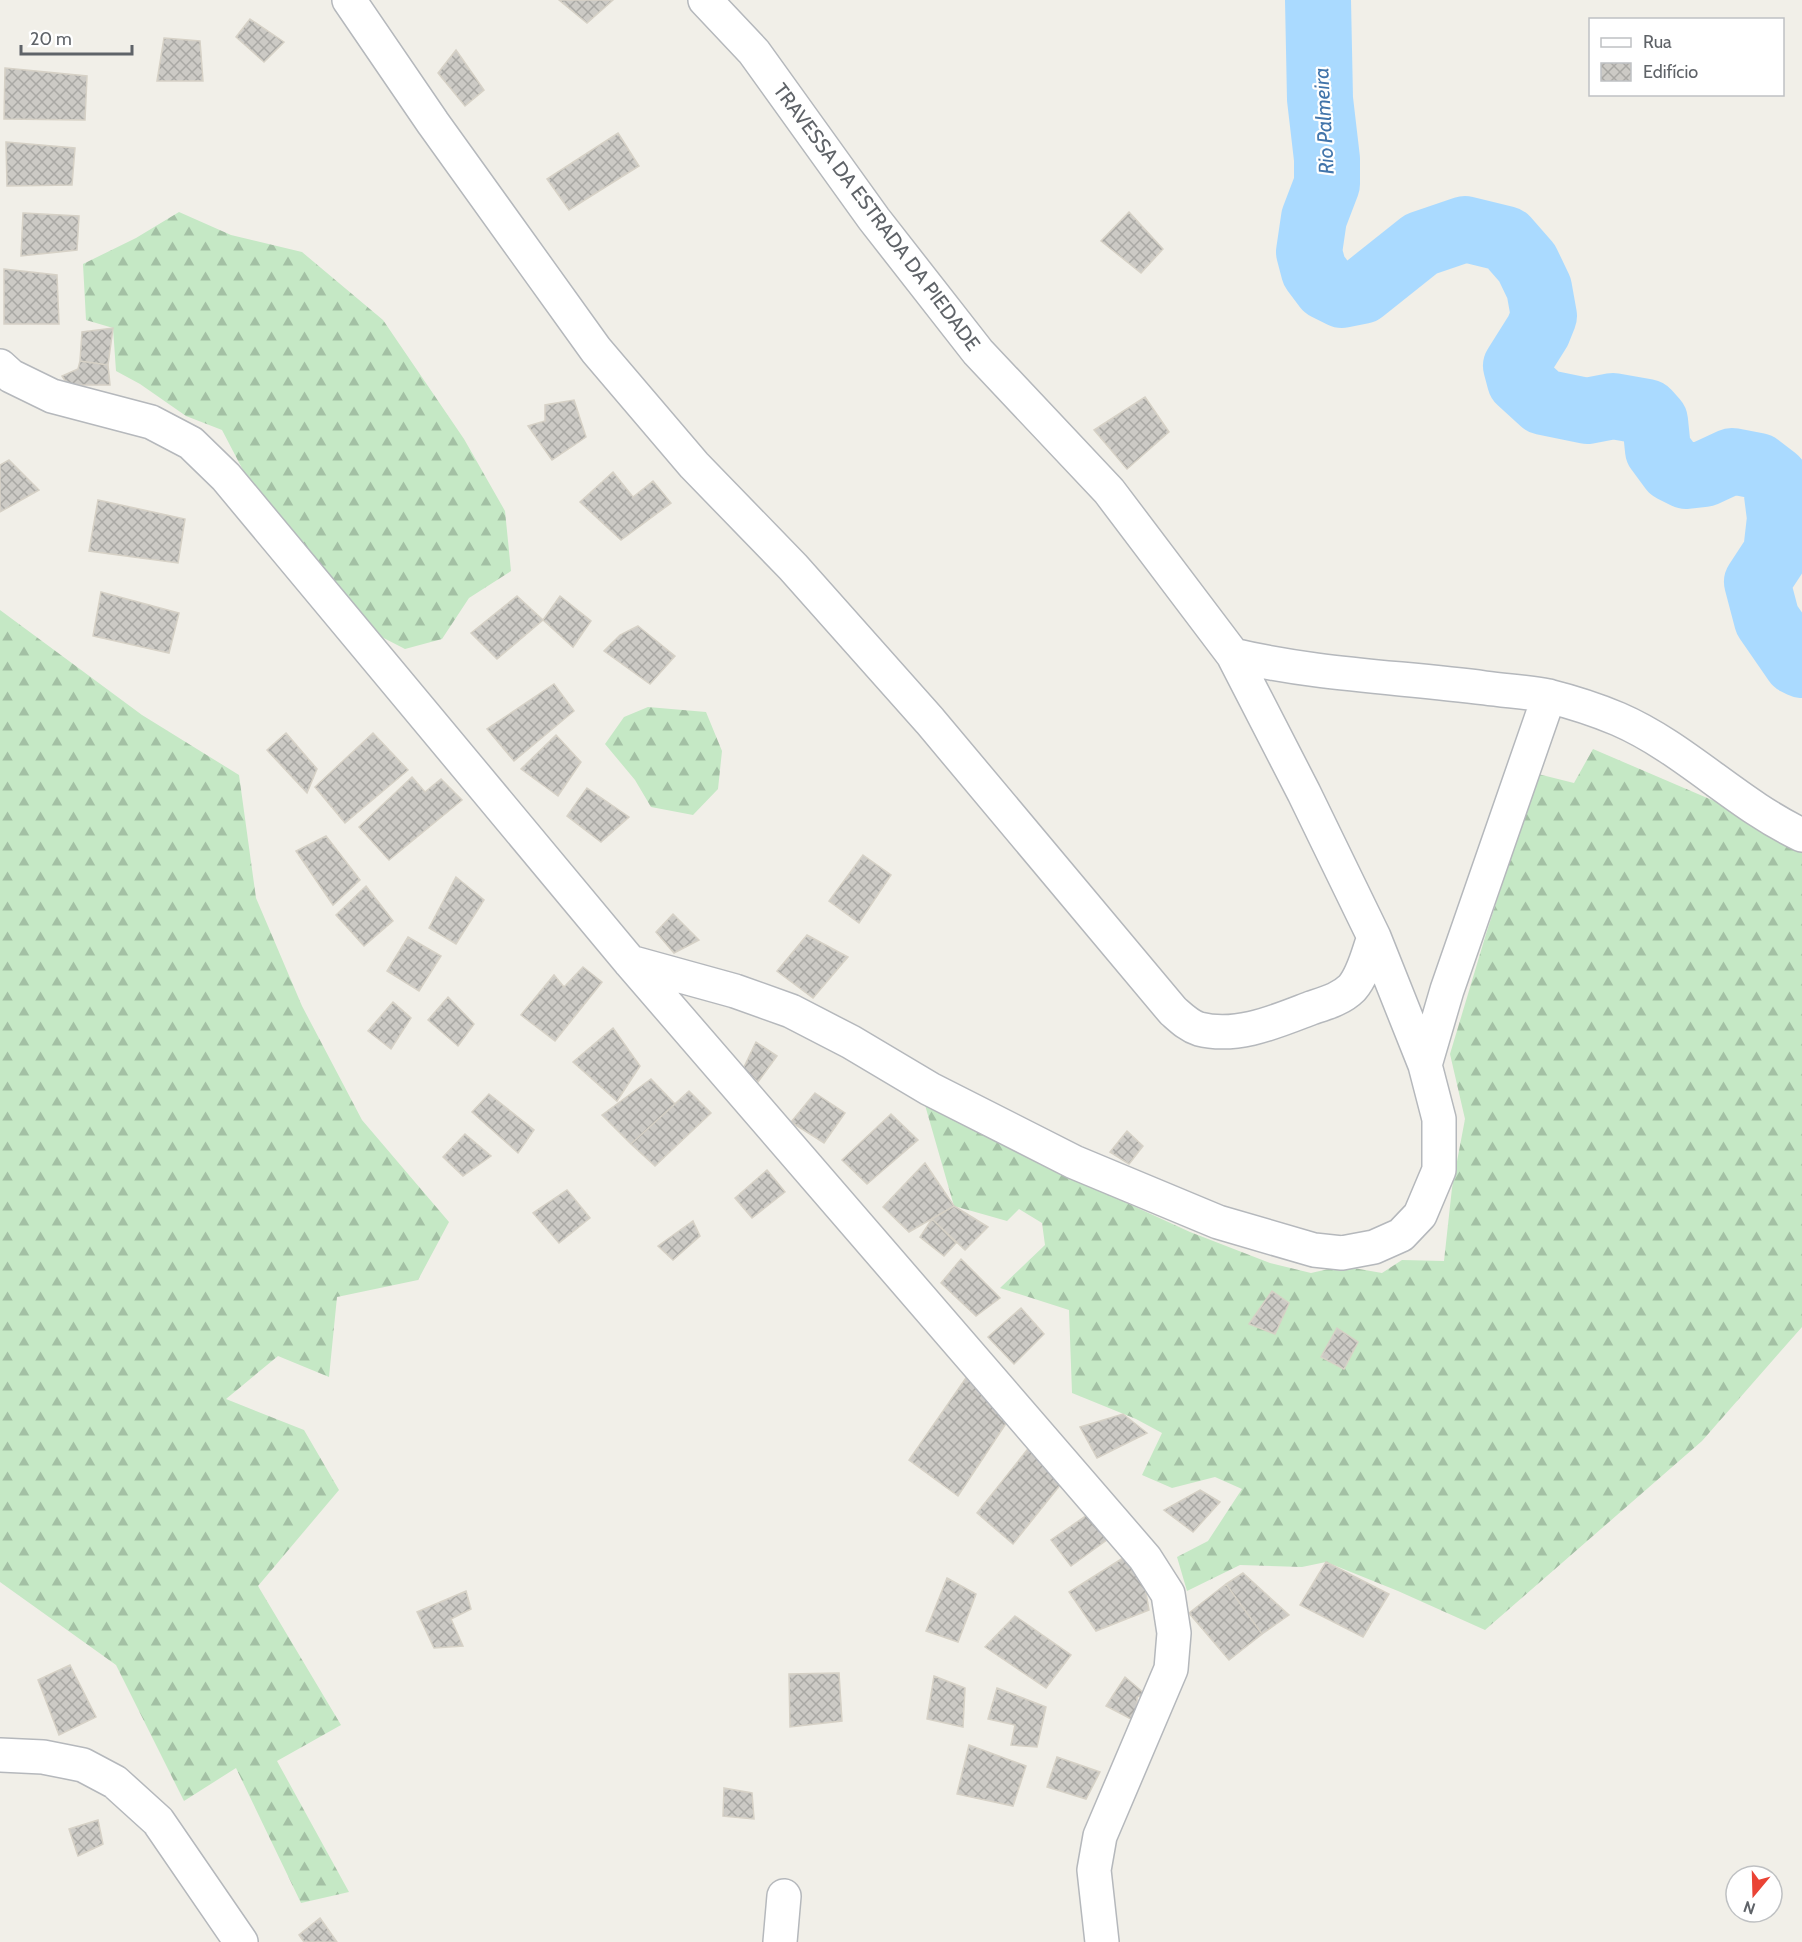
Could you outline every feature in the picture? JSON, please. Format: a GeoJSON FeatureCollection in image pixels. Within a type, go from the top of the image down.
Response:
{"type":"FeatureCollection","features":[{"type":"Feature","properties":{"kind":"street"},"geometry":{"type":"LineString","coordinates":[[348,0],[596,350],[694,465],[793,567],[930,721],[1173,1011],[1187,1023],[1199,1029],[1214,1031],[1234,1031],[1279,1021],[1341,997],[1353,987],[1361,973],[1374,937]]}},
{"type":"Feature","properties":{"kind":"street","name":"TRAVESSA DA ESTRADA DA PIEDADE"},"geometry":{"type":"LineString","coordinates":[[630,962],[735,990],[791,1011],[851,1042],[930,1089],[1074,1162],[1218,1222],[1314,1250],[1342,1253],[1374,1247],[1401,1235],[1420,1215],[1438,1170],[1439,1119],[1425,1065],[1374,937],[1233,655],[1110,491],[978,352],[874,219],[753,52],[705,0]]}},
{"type":"Feature","properties":{"kind":"street"},"geometry":{"type":"LineString","coordinates":[[0,366],[11,376],[52,396],[151,422],[191,443],[226,477],[630,962],[1145,1558],[1168,1594],[1174,1634],[1171,1669],[1100,1836],[1094,1870],[1097,1936]]}},
{"type":"Feature","properties":{"kind":"street"},"geometry":{"type":"LineString","coordinates":[[1233,655],[1265,663],[1317,671],[1549,696],[1618,719],[1674,751],[1732,792],[1802,835]]}},
{"type":"Feature","properties":{"kind":"street"},"geometry":{"type":"LineString","coordinates":[[1425,1065],[1447,990],[1549,696]]}},
{"type":"Feature","properties":{"kind":"street"},"geometry":{"type":"LineString","coordinates":[[0,1755],[43,1757],[82,1765],[115,1782],[158,1821],[241,1942]]}},
{"type":"Feature","properties":{"kind":"street"},"geometry":{"type":"LineString","coordinates":[[780,1942],[784,1896]]}},
{"type":"Feature","properties":{"kind":"green space"},"geometry":{"type":"Polygon","coordinates":[[[179,212],[231,235],[302,252],[383,320],[464,439],[505,511],[511,571],[469,598],[442,639],[405,649],[370,631],[257,497],[222,430],[186,416],[140,384],[116,371],[113,328],[86,320],[83,264],[136,238],[179,212]]]}},
{"type":"Feature","properties":{"kind":"green space"},"geometry":{"type":"Polygon","coordinates":[[[0,610],[142,715],[239,775],[256,898],[302,1006],[362,1120],[449,1222],[418,1280],[337,1297],[329,1377],[278,1356],[226,1399],[304,1430],[339,1490],[258,1586],[341,1725],[277,1761],[349,1892],[301,1903],[236,1768],[184,1801],[116,1665],[0,1582],[0,610]]]}},
{"type":"Feature","properties":{"kind":"green space"},"geometry":{"type":"Polygon","coordinates":[[[648,707],[706,712],[722,751],[718,789],[693,815],[651,807],[635,780],[605,744],[624,717],[648,707]]]}},
{"type":"Feature","properties":{"kind":"green space"},"geometry":{"type":"Polygon","coordinates":[[[1593,749],[1733,809],[1802,851],[1802,1327],[1702,1441],[1485,1630],[1326,1562],[1302,1567],[1240,1565],[1187,1591],[1177,1557],[1208,1541],[1242,1489],[1215,1477],[1172,1488],[1142,1475],[1162,1433],[1136,1419],[1072,1393],[1069,1310],[1000,1288],[1045,1245],[1042,1223],[1019,1209],[1007,1221],[954,1206],[925,1105],[1190,1232],[1270,1263],[1311,1273],[1342,1266],[1382,1273],[1402,1260],[1444,1261],[1452,1188],[1465,1119],[1450,1054],[1538,774],[1574,783],[1593,749]]]}},
{"type":"Feature","properties":{"kind":"building"},"geometry":{"type":"Polygon","coordinates":[[[559,0],[613,0],[587,23],[559,0]]]}},
{"type":"Feature","properties":{"kind":"building"},"geometry":{"type":"Polygon","coordinates":[[[250,19],[284,42],[264,62],[236,37],[250,19]]]}},
{"type":"Feature","properties":{"kind":"building"},"geometry":{"type":"Polygon","coordinates":[[[164,38],[200,41],[203,81],[157,81],[164,38]]]}},
{"type":"Feature","properties":{"kind":"building"},"geometry":{"type":"Polygon","coordinates":[[[456,50],[484,90],[465,106],[438,73],[456,50]]]}},
{"type":"Feature","properties":{"kind":"building"},"geometry":{"type":"Polygon","coordinates":[[[5,68],[87,76],[85,120],[4,119],[5,68]]]}},
{"type":"Feature","properties":{"kind":"building"},"geometry":{"type":"Polygon","coordinates":[[[618,133],[639,166],[569,210],[547,179],[618,133]]]}},
{"type":"Feature","properties":{"kind":"building"},"geometry":{"type":"Polygon","coordinates":[[[6,142],[75,148],[72,185],[7,186],[6,142]]]}},
{"type":"Feature","properties":{"kind":"building"},"geometry":{"type":"Polygon","coordinates":[[[1129,212],[1163,249],[1141,273],[1101,241],[1129,212]]]}},
{"type":"Feature","properties":{"kind":"building"},"geometry":{"type":"Polygon","coordinates":[[[23,213],[79,216],[77,250],[21,256],[23,213]]]}},
{"type":"Feature","properties":{"kind":"building"},"geometry":{"type":"Polygon","coordinates":[[[4,269],[57,275],[59,324],[4,324],[4,269]]]}},
{"type":"Feature","properties":{"kind":"building"},"geometry":{"type":"Polygon","coordinates":[[[113,328],[108,365],[80,361],[82,332],[113,328]]]}},
{"type":"Feature","properties":{"kind":"building"},"geometry":{"type":"Polygon","coordinates":[[[80,361],[108,365],[110,385],[68,385],[62,376],[78,369],[80,361]]]}},
{"type":"Feature","properties":{"kind":"building"},"geometry":{"type":"Polygon","coordinates":[[[1145,397],[1169,432],[1127,469],[1094,430],[1145,397]]]}},
{"type":"Feature","properties":{"kind":"building"},"geometry":{"type":"Polygon","coordinates":[[[574,400],[586,437],[552,460],[528,426],[545,421],[545,405],[574,400]]]}},
{"type":"Feature","properties":{"kind":"building"},"geometry":{"type":"Polygon","coordinates":[[[9,460],[39,490],[0,512],[0,465],[9,460]]]}},
{"type":"Feature","properties":{"kind":"building"},"geometry":{"type":"Polygon","coordinates":[[[613,472],[633,497],[653,481],[671,503],[621,540],[580,502],[613,472]]]}},
{"type":"Feature","properties":{"kind":"building"},"geometry":{"type":"Polygon","coordinates":[[[98,500],[185,519],[178,563],[89,551],[98,500]]]}},
{"type":"Feature","properties":{"kind":"building"},"geometry":{"type":"Polygon","coordinates":[[[101,592],[179,613],[169,653],[93,636],[101,592]]]}},
{"type":"Feature","properties":{"kind":"building"},"geometry":{"type":"Polygon","coordinates":[[[517,596],[543,620],[497,659],[471,633],[517,596]]]}},
{"type":"Feature","properties":{"kind":"building"},"geometry":{"type":"Polygon","coordinates":[[[560,596],[591,621],[573,647],[543,620],[560,596]]]}},
{"type":"Feature","properties":{"kind":"building"},"geometry":{"type":"Polygon","coordinates":[[[638,626],[675,656],[650,684],[604,651],[620,635],[638,626]]]}},
{"type":"Feature","properties":{"kind":"building"},"geometry":{"type":"Polygon","coordinates":[[[554,684],[574,711],[514,761],[487,729],[554,684]]]}},
{"type":"Feature","properties":{"kind":"building"},"geometry":{"type":"Polygon","coordinates":[[[286,733],[317,769],[307,793],[267,750],[286,733]]]}},
{"type":"Feature","properties":{"kind":"building"},"geometry":{"type":"Polygon","coordinates":[[[373,733],[408,770],[345,823],[315,787],[373,733]]]}},
{"type":"Feature","properties":{"kind":"building"},"geometry":{"type":"Polygon","coordinates":[[[556,735],[581,762],[558,796],[521,769],[556,735]]]}},
{"type":"Feature","properties":{"kind":"building"},"geometry":{"type":"Polygon","coordinates":[[[412,777],[425,792],[441,779],[462,800],[389,860],[359,827],[412,777]]]}},
{"type":"Feature","properties":{"kind":"building"},"geometry":{"type":"Polygon","coordinates":[[[587,788],[629,817],[601,842],[567,816],[587,788]]]}},
{"type":"Feature","properties":{"kind":"building"},"geometry":{"type":"Polygon","coordinates":[[[326,836],[360,880],[333,905],[296,851],[326,836]]]}},
{"type":"Feature","properties":{"kind":"building"},"geometry":{"type":"Polygon","coordinates":[[[863,855],[891,875],[859,923],[829,901],[863,855]]]}},
{"type":"Feature","properties":{"kind":"building"},"geometry":{"type":"Polygon","coordinates":[[[456,877],[484,900],[456,944],[429,928],[456,877]]]}},
{"type":"Feature","properties":{"kind":"building"},"geometry":{"type":"Polygon","coordinates":[[[366,886],[393,921],[364,946],[336,915],[366,886]]]}},
{"type":"Feature","properties":{"kind":"building"},"geometry":{"type":"Polygon","coordinates":[[[673,914],[699,940],[674,953],[656,932],[673,914]]]}},
{"type":"Feature","properties":{"kind":"building"},"geometry":{"type":"Polygon","coordinates":[[[807,935],[848,957],[813,998],[777,971],[807,935]]]}},
{"type":"Feature","properties":{"kind":"building"},"geometry":{"type":"Polygon","coordinates":[[[408,937],[441,956],[419,991],[387,971],[408,937]]]}},
{"type":"Feature","properties":{"kind":"building"},"geometry":{"type":"Polygon","coordinates":[[[583,967],[602,982],[555,1041],[521,1015],[554,975],[564,987],[583,967]]]}},
{"type":"Feature","properties":{"kind":"building"},"geometry":{"type":"Polygon","coordinates":[[[448,997],[474,1024],[458,1046],[428,1020],[448,997]]]}},
{"type":"Feature","properties":{"kind":"building"},"geometry":{"type":"Polygon","coordinates":[[[393,1002],[411,1018],[391,1049],[368,1031],[393,1002]]]}},
{"type":"Feature","properties":{"kind":"building"},"geometry":{"type":"Polygon","coordinates":[[[613,1028],[640,1066],[617,1101],[573,1062],[613,1028]]]}},
{"type":"Feature","properties":{"kind":"building"},"geometry":{"type":"Polygon","coordinates":[[[756,1042],[777,1056],[758,1082],[743,1069],[756,1042]]]}},
{"type":"Feature","properties":{"kind":"building"},"geometry":{"type":"Polygon","coordinates":[[[651,1079],[675,1104],[631,1144],[602,1115],[651,1079]]]}},
{"type":"Feature","properties":{"kind":"building"},"geometry":{"type":"Polygon","coordinates":[[[689,1091],[711,1113],[655,1166],[631,1144],[689,1091]]]}},
{"type":"Feature","properties":{"kind":"building"},"geometry":{"type":"Polygon","coordinates":[[[815,1093],[845,1113],[824,1143],[791,1122],[815,1093]]]}},
{"type":"Feature","properties":{"kind":"building"},"geometry":{"type":"Polygon","coordinates":[[[489,1094],[534,1130],[518,1153],[472,1112],[489,1094]]]}},
{"type":"Feature","properties":{"kind":"building"},"geometry":{"type":"Polygon","coordinates":[[[891,1114],[918,1140],[867,1184],[842,1160],[891,1114]]]}},
{"type":"Feature","properties":{"kind":"building"},"geometry":{"type":"Polygon","coordinates":[[[1127,1131],[1143,1146],[1129,1164],[1110,1152],[1127,1131]]]}},
{"type":"Feature","properties":{"kind":"building"},"geometry":{"type":"Polygon","coordinates":[[[465,1134],[491,1156],[463,1176],[443,1157],[465,1134]]]}},
{"type":"Feature","properties":{"kind":"building"},"geometry":{"type":"Polygon","coordinates":[[[925,1163],[954,1206],[909,1232],[883,1207],[925,1163]]]}},
{"type":"Feature","properties":{"kind":"building"},"geometry":{"type":"Polygon","coordinates":[[[767,1170],[785,1192],[752,1218],[735,1198],[767,1170]]]}},
{"type":"Feature","properties":{"kind":"building"},"geometry":{"type":"Polygon","coordinates":[[[567,1190],[590,1218],[559,1243],[533,1213],[567,1190]]]}},
{"type":"Feature","properties":{"kind":"building"},"geometry":{"type":"Polygon","coordinates":[[[954,1206],[988,1227],[965,1250],[932,1219],[954,1206]]]}},
{"type":"Feature","properties":{"kind":"building"},"geometry":{"type":"Polygon","coordinates":[[[932,1219],[956,1243],[944,1256],[920,1237],[932,1219]]]}},
{"type":"Feature","properties":{"kind":"building"},"geometry":{"type":"Polygon","coordinates":[[[693,1221],[700,1236],[673,1260],[658,1246],[693,1221]]]}},
{"type":"Feature","properties":{"kind":"building"},"geometry":{"type":"Polygon","coordinates":[[[961,1259],[1000,1298],[976,1316],[941,1283],[961,1259]]]}},
{"type":"Feature","properties":{"kind":"building"},"geometry":{"type":"Polygon","coordinates":[[[1272,1291],[1289,1303],[1275,1334],[1249,1324],[1272,1291]]]}},
{"type":"Feature","properties":{"kind":"building"},"geometry":{"type":"Polygon","coordinates":[[[1021,1308],[1044,1334],[1014,1364],[988,1337],[1021,1308]]]}},
{"type":"Feature","properties":{"kind":"building"},"geometry":{"type":"Polygon","coordinates":[[[1337,1328],[1358,1342],[1344,1369],[1321,1357],[1337,1328]]]}},
{"type":"Feature","properties":{"kind":"building"},"geometry":{"type":"Polygon","coordinates":[[[968,1375],[1007,1422],[958,1496],[909,1460],[968,1375]]]}},
{"type":"Feature","properties":{"kind":"building"},"geometry":{"type":"Polygon","coordinates":[[[1123,1414],[1147,1433],[1097,1458],[1080,1427],[1123,1414]]]}},
{"type":"Feature","properties":{"kind":"building"},"geometry":{"type":"Polygon","coordinates":[[[1031,1445],[1061,1484],[1013,1544],[977,1513],[1031,1445]]]}},
{"type":"Feature","properties":{"kind":"building"},"geometry":{"type":"Polygon","coordinates":[[[1200,1490],[1220,1502],[1193,1532],[1164,1510],[1200,1490]]]}},
{"type":"Feature","properties":{"kind":"building"},"geometry":{"type":"Polygon","coordinates":[[[1090,1513],[1111,1537],[1071,1566],[1051,1540],[1090,1513]]]}},
{"type":"Feature","properties":{"kind":"building"},"geometry":{"type":"Polygon","coordinates":[[[1123,1558],[1143,1576],[1149,1610],[1096,1631],[1069,1592],[1123,1558]]]}},
{"type":"Feature","properties":{"kind":"building"},"geometry":{"type":"Polygon","coordinates":[[[1326,1562],[1389,1594],[1363,1637],[1300,1605],[1326,1562]]]}},
{"type":"Feature","properties":{"kind":"building"},"geometry":{"type":"Polygon","coordinates":[[[1243,1573],[1289,1615],[1262,1634],[1226,1584],[1243,1573]]]}},
{"type":"Feature","properties":{"kind":"building"},"geometry":{"type":"Polygon","coordinates":[[[947,1578],[976,1594],[958,1642],[926,1631],[947,1578]]]}},
{"type":"Feature","properties":{"kind":"building"},"geometry":{"type":"Polygon","coordinates":[[[1226,1584],[1262,1634],[1229,1660],[1189,1613],[1226,1584]]]}},
{"type":"Feature","properties":{"kind":"building"},"geometry":{"type":"Polygon","coordinates":[[[466,1591],[471,1609],[451,1619],[463,1646],[434,1648],[417,1612],[466,1591]]]}},
{"type":"Feature","properties":{"kind":"building"},"geometry":{"type":"Polygon","coordinates":[[[1015,1616],[1071,1655],[1046,1688],[985,1647],[1015,1616]]]}},
{"type":"Feature","properties":{"kind":"building"},"geometry":{"type":"Polygon","coordinates":[[[70,1665],[96,1717],[59,1735],[38,1680],[70,1665]]]}},
{"type":"Feature","properties":{"kind":"building"},"geometry":{"type":"Polygon","coordinates":[[[839,1673],[842,1721],[790,1727],[789,1674],[839,1673]]]}},
{"type":"Feature","properties":{"kind":"building"},"geometry":{"type":"Polygon","coordinates":[[[934,1676],[965,1688],[963,1727],[927,1719],[934,1676]]]}},
{"type":"Feature","properties":{"kind":"building"},"geometry":{"type":"Polygon","coordinates":[[[1125,1677],[1145,1694],[1137,1697],[1137,1708],[1131,1719],[1106,1706],[1125,1677]]]}},
{"type":"Feature","properties":{"kind":"building"},"geometry":{"type":"Polygon","coordinates":[[[997,1688],[1046,1707],[1037,1747],[1011,1745],[1015,1725],[988,1719],[997,1688]]]}},
{"type":"Feature","properties":{"kind":"building"},"geometry":{"type":"Polygon","coordinates":[[[969,1745],[1026,1766],[1013,1806],[957,1794],[969,1745]]]}},
{"type":"Feature","properties":{"kind":"building"},"geometry":{"type":"Polygon","coordinates":[[[1057,1757],[1100,1772],[1086,1799],[1047,1787],[1057,1757]]]}},
{"type":"Feature","properties":{"kind":"building"},"geometry":{"type":"Polygon","coordinates":[[[724,1788],[752,1793],[754,1819],[723,1816],[724,1788]]]}},
{"type":"Feature","properties":{"kind":"building"},"geometry":{"type":"Polygon","coordinates":[[[98,1820],[103,1844],[78,1856],[69,1829],[98,1820]]]}},
{"type":"Feature","properties":{"kind":"building"},"geometry":{"type":"Polygon","coordinates":[[[320,1918],[337,1942],[304,1942],[299,1935],[320,1918]]]}},
{"type":"Feature","properties":{"kind":"waterway","name":"Rio Palmeira"},"geometry":{"type":"LineString","coordinates":[[1318,0],[1320,99],[1327,159],[1327,184],[1314,218],[1309,252],[1314,271],[1326,287],[1342,295],[1362,291],[1421,244],[1465,229],[1506,239],[1527,263],[1539,288],[1544,316],[1538,331],[1516,366],[1520,381],[1543,402],[1587,411],[1613,406],[1647,412],[1655,421],[1658,450],[1672,469],[1686,476],[1704,474],[1732,461],[1758,466],[1775,479],[1780,518],[1776,553],[1757,582],[1767,620],[1796,662],[1802,665]]}}]}
